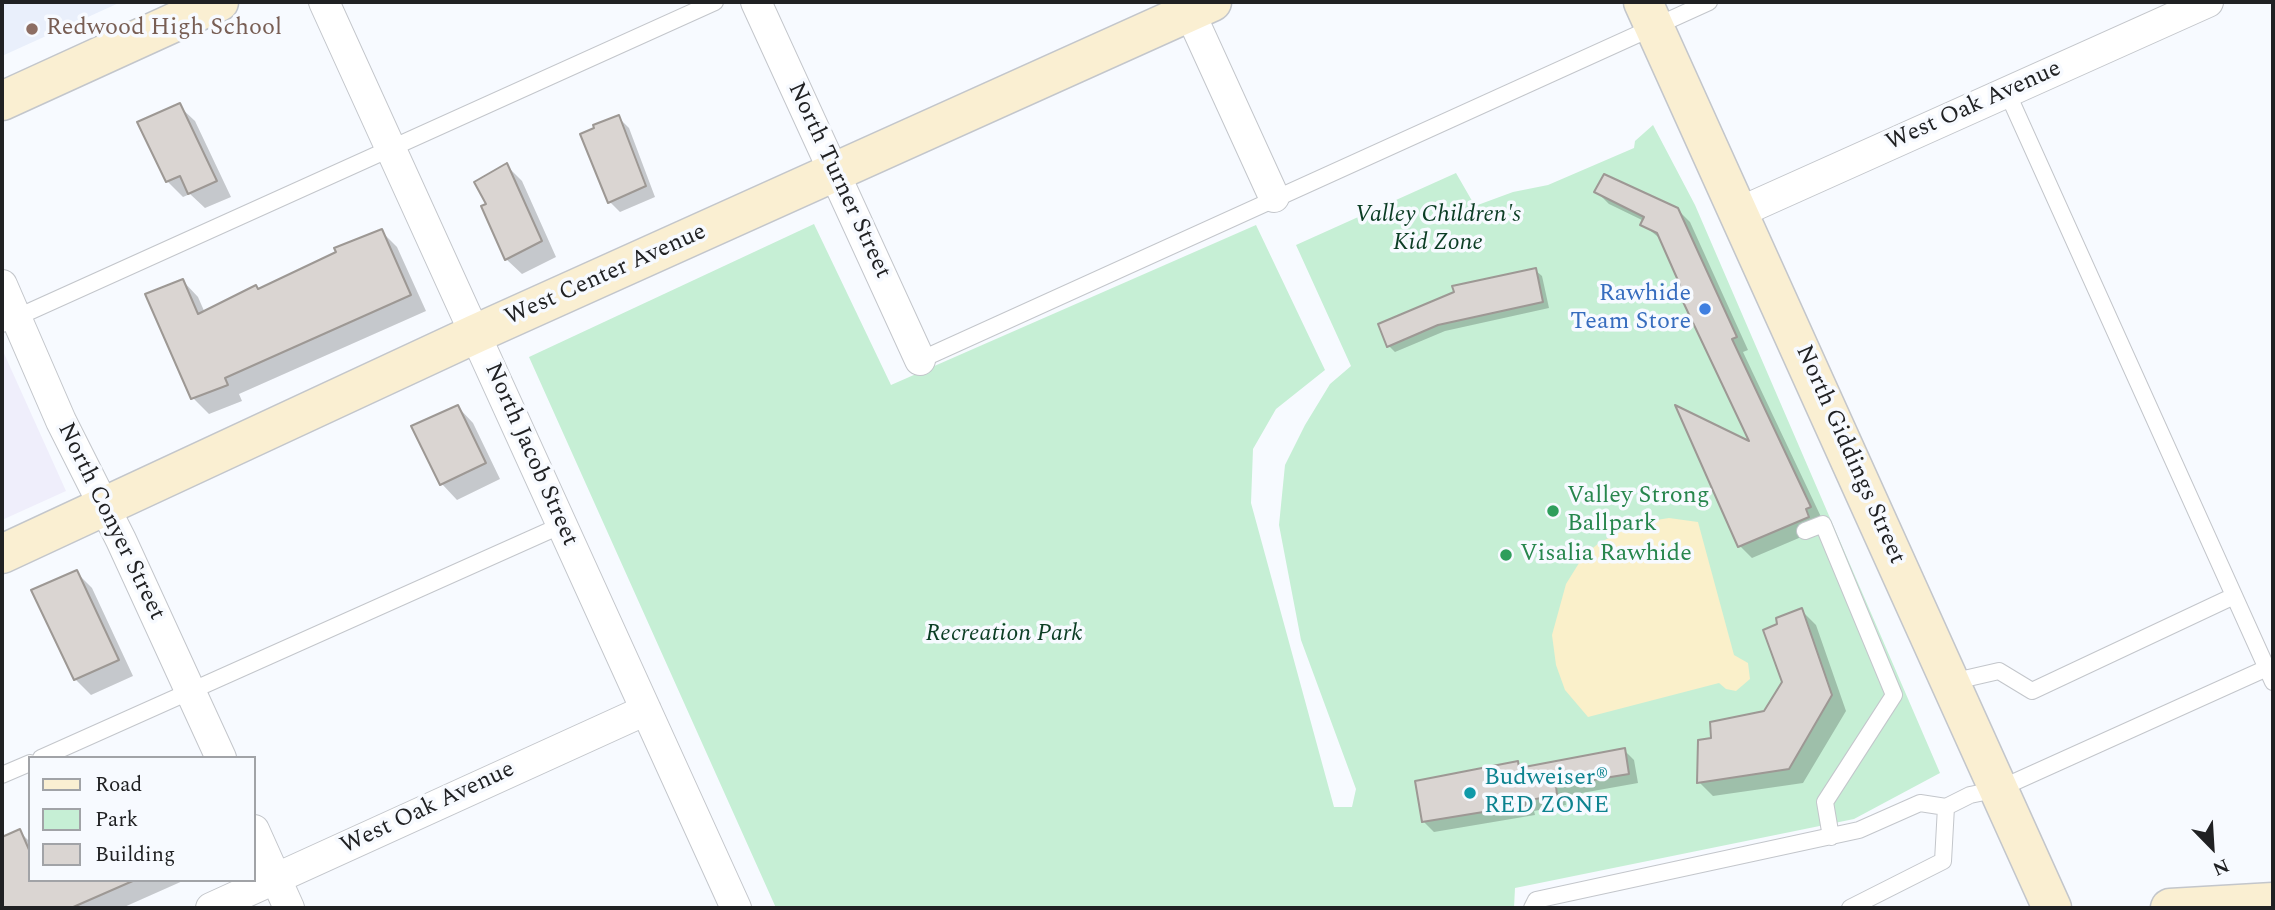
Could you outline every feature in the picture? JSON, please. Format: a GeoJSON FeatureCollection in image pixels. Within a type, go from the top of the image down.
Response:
{"type":"FeatureCollection","features":[{"type":"Feature","properties":{"kind":"street"},"geometry":{"type":"LineString","coordinates":[[2,101],[219,2]]}},
{"type":"Feature","properties":{"kind":"street","name":"North Jacob Street"},"geometry":{"type":"LineString","coordinates":[[324,2],[736,908]]}},
{"type":"Feature","properties":{"kind":"street","name":"North Turner Street"},"geometry":{"type":"LineString","coordinates":[[756,2],[920,360]]}},
{"type":"Feature","properties":{"kind":"street","name":"West Oak Avenue"},"geometry":{"type":"LineString","coordinates":[[1740,212],[2208,2]]}},
{"type":"Feature","properties":{"kind":"street"},"geometry":{"type":"LineString","coordinates":[[1195,5],[1274,197]]}},
{"type":"Feature","properties":{"kind":"street","name":"West Center Avenue"},"geometry":{"type":"LineString","coordinates":[[2,554],[475,334],[835,173],[1195,5]]}},
{"type":"Feature","properties":{"kind":"street","name":"North Giddings Street"},"geometry":{"type":"LineString","coordinates":[[1649,14],[2052,908]]}},
{"type":"Feature","properties":{"kind":"street","name":"North Conyer Street"},"geometry":{"type":"LineString","coordinates":[[2,285],[9,321],[106,507],[220,756]]}},
{"type":"Feature","properties":{"kind":"street","name":"West Oak Avenue"},"geometry":{"type":"LineString","coordinates":[[211,908],[646,710]]}},
{"type":"Feature","properties":{"kind":"street"},"geometry":{"type":"LineString","coordinates":[[256,834],[289,908]]}},
{"type":"Feature","properties":{"kind":"street"},"geometry":{"type":"LineString","coordinates":[[2170,908],[2273,902]]}},
{"type":"Feature","properties":{"kind":"lane"},"geometry":{"type":"LineString","coordinates":[[9,321],[715,2]]}},
{"type":"Feature","properties":{"kind":"lane"},"geometry":{"type":"LineString","coordinates":[[920,360],[1274,197],[1649,14],[1709,2]]}},
{"type":"Feature","properties":{"kind":"lane"},"geometry":{"type":"LineString","coordinates":[[1532,908],[1536,900],[1858,830],[1920,803],[1945,807],[1970,795],[1999,789],[2270,675],[2007,92]]}},
{"type":"Feature","properties":{"kind":"lane"},"geometry":{"type":"LineString","coordinates":[[1805,531],[1823,524],[1894,695],[1825,802],[1831,836]]}},
{"type":"Feature","properties":{"kind":"lane"},"geometry":{"type":"LineString","coordinates":[[45,756],[562,525]]}},
{"type":"Feature","properties":{"kind":"lane"},"geometry":{"type":"LineString","coordinates":[[1951,682],[1999,671],[2032,691],[2234,596]]}},
{"type":"Feature","properties":{"kind":"lane"},"geometry":{"type":"LineString","coordinates":[[2,775],[28,764]]}},
{"type":"Feature","properties":{"kind":"lane"},"geometry":{"type":"LineString","coordinates":[[1850,908],[1943,861],[1945,807]]}},
{"type":"Feature","properties":{"kind":"shaded area","name":"Redwood High School"},"geometry":{"type":"Polygon","coordinates":[[[2,2],[121,2],[2,56],[2,2]]]}},
{"type":"Feature","properties":{"kind":"shaded area"},"geometry":{"type":"Polygon","coordinates":[[[2,349],[66,491],[2,520],[2,349]]]}},
{"type":"Feature","properties":{"kind":"green space"},"geometry":{"type":"Polygon","coordinates":[[[1653,125],[1695,205],[1940,773],[1854,819],[1515,888],[1514,908],[776,908],[529,357],[814,224],[891,385],[1256,225],[1325,370],[1276,409],[1253,449],[1251,503],[1334,807],[1352,807],[1356,789],[1301,640],[1279,525],[1285,465],[1330,384],[1351,366],[1296,245],[1456,173],[1475,206],[1513,192],[1548,185],[1634,148],[1635,141],[1653,125]]]}},
{"type":"Feature","properties":{"kind":"sand"},"geometry":{"type":"Polygon","coordinates":[[[1669,518],[1698,522],[1734,655],[1748,663],[1750,679],[1736,691],[1726,689],[1719,683],[1588,717],[1565,690],[1556,665],[1552,635],[1566,584],[1584,555],[1599,543],[1638,523],[1669,518]]]}},
{"type":"Feature","properties":{"kind":"building"},"geometry":{"type":"Polygon","coordinates":[[[180,103],[217,181],[188,194],[180,176],[166,182],[137,122],[180,103]]]}},
{"type":"Feature","properties":{"kind":"building"},"geometry":{"type":"Polygon","coordinates":[[[619,115],[646,186],[608,203],[580,134],[594,128],[593,125],[619,115]]]}},
{"type":"Feature","properties":{"kind":"building"},"geometry":{"type":"Polygon","coordinates":[[[507,163],[542,241],[505,260],[481,206],[486,204],[474,182],[507,163]]]}},
{"type":"Feature","properties":{"kind":"building"},"geometry":{"type":"Polygon","coordinates":[[[1604,174],[1678,208],[1737,337],[1732,339],[1811,507],[1806,509],[1809,517],[1738,547],[1675,405],[1749,441],[1676,287],[1680,285],[1657,233],[1640,225],[1644,217],[1594,192],[1604,174]]]}},
{"type":"Feature","properties":{"kind":"building"},"geometry":{"type":"Polygon","coordinates":[[[382,229],[411,295],[225,378],[228,385],[191,399],[145,294],[183,279],[198,314],[256,285],[258,289],[336,252],[334,248],[382,229]]]}},
{"type":"Feature","properties":{"kind":"building"},"geometry":{"type":"Polygon","coordinates":[[[1536,268],[1543,302],[1438,325],[1387,347],[1378,324],[1454,292],[1452,286],[1536,268]]]}},
{"type":"Feature","properties":{"kind":"building"},"geometry":{"type":"Polygon","coordinates":[[[458,405],[486,463],[440,485],[411,426],[458,405]]]}},
{"type":"Feature","properties":{"kind":"building"},"geometry":{"type":"Polygon","coordinates":[[[77,570],[119,660],[74,680],[31,590],[77,570]]]}},
{"type":"Feature","properties":{"kind":"building"},"geometry":{"type":"Polygon","coordinates":[[[1802,608],[1832,695],[1789,769],[1697,783],[1698,740],[1711,738],[1710,722],[1764,711],[1782,682],[1763,630],[1777,624],[1776,618],[1802,608]]]}},
{"type":"Feature","properties":{"kind":"building","name":"Budweiser® RED ZONE"},"geometry":{"type":"Polygon","coordinates":[[[1625,748],[1629,774],[1556,786],[1557,795],[1525,801],[1526,805],[1422,822],[1415,781],[1518,761],[1519,768],[1625,748]]]}},
{"type":"Feature","properties":{"kind":"building"},"geometry":{"type":"Polygon","coordinates":[[[20,829],[28,847],[28,882],[130,882],[71,908],[2,908],[2,837],[20,829]]]}},
{"type":"Feature","properties":{"kind":"place","name":"Redwood High School"},"geometry":{"type":"Point","coordinates":[32,29]}},
{"type":"Feature","properties":{"kind":"place","name":"Rawhide Team Store"},"geometry":{"type":"Point","coordinates":[1705,309]}},
{"type":"Feature","properties":{"kind":"place","name":"Valley Strong Ballpark"},"geometry":{"type":"Point","coordinates":[1553,511]}},
{"type":"Feature","properties":{"kind":"place","name":"Visalia Rawhide"},"geometry":{"type":"Point","coordinates":[1506,555]}},
{"type":"Feature","properties":{"kind":"place","name":"Budweiser® RED ZONE"},"geometry":{"type":"Point","coordinates":[1470,793]}},
{"type":"Feature","properties":{"kind":"park label","name":"Valley Children's Kid Zone"},"geometry":{"type":"Point","coordinates":[1438,230]}},
{"type":"Feature","properties":{"kind":"park label","name":"Recreation Park"},"geometry":{"type":"Point","coordinates":[1004,635]}}]}
